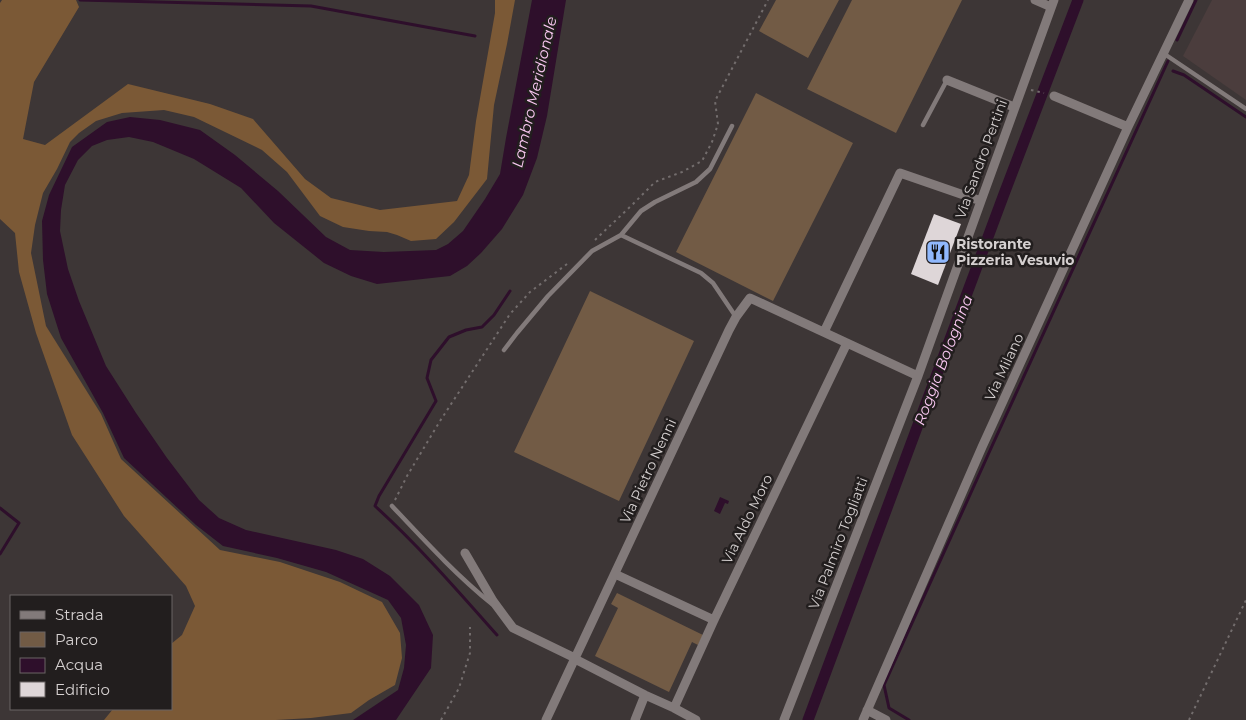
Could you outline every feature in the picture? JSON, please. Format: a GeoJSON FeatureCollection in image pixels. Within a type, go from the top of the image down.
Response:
{"type":"FeatureCollection","features":[{"type":"Feature","properties":{"kind":"street","name":"Via Sandro Pertini"},"geometry":{"type":"LineString","coordinates":[[918,376],[1014,107],[1053,4],[1035,0]]}},
{"type":"Feature","properties":{"kind":"street","name":"Via Milano"},"geometry":{"type":"LineString","coordinates":[[863,720],[982,447],[1128,127],[1189,0]]}},
{"type":"Feature","properties":{"kind":"street"},"geometry":{"type":"LineString","coordinates":[[947,80],[1014,107]]}},
{"type":"Feature","properties":{"kind":"street"},"geometry":{"type":"LineString","coordinates":[[1051,95],[1128,127]]}},
{"type":"Feature","properties":{"kind":"street"},"geometry":{"type":"LineString","coordinates":[[918,376],[824,332],[900,173],[980,201]]}},
{"type":"Feature","properties":{"kind":"street","name":"Via Pietro Nenni"},"geometry":{"type":"LineString","coordinates":[[546,720],[736,317],[750,298],[824,332]]}},
{"type":"Feature","properties":{"kind":"street","name":"Via Aldo Moro"},"geometry":{"type":"LineString","coordinates":[[674,708],[714,620],[847,343]]}},
{"type":"Feature","properties":{"kind":"street","name":"Via Palmiro Togliatti"},"geometry":{"type":"LineString","coordinates":[[784,720],[918,376]]}},
{"type":"Feature","properties":{"kind":"street"},"geometry":{"type":"LineString","coordinates":[[465,553],[493,601],[513,628],[696,720]]}},
{"type":"Feature","properties":{"kind":"street"},"geometry":{"type":"LineString","coordinates":[[615,574],[714,620]]}},
{"type":"Feature","properties":{"kind":"street"},"geometry":{"type":"LineString","coordinates":[[635,720],[645,695]]}},
{"type":"Feature","properties":{"kind":"street"},"geometry":{"type":"LineString","coordinates":[[868,710],[886,720]]}},
{"type":"Feature","properties":{"kind":"lane"},"geometry":{"type":"LineString","coordinates":[[1163,53],[1246,109]]}},
{"type":"Feature","properties":{"kind":"lane"},"geometry":{"type":"LineString","coordinates":[[923,125],[947,80]]}},
{"type":"Feature","properties":{"kind":"lane"},"geometry":{"type":"LineString","coordinates":[[504,350],[548,296],[592,251],[621,235],[642,211],[655,202],[696,182],[710,169],[732,126]]}},
{"type":"Feature","properties":{"kind":"lane"},"geometry":{"type":"LineString","coordinates":[[621,235],[701,273],[713,283],[736,317]]}},
{"type":"Feature","properties":{"kind":"lane"},"geometry":{"type":"LineString","coordinates":[[392,506],[480,594],[503,613]]}},
{"type":"Feature","properties":{"kind":"path"},"geometry":{"type":"LineString","coordinates":[[1033,90],[1051,95]]}},
{"type":"Feature","properties":{"kind":"path"},"geometry":{"type":"LineString","coordinates":[[1188,720],[1246,600]]}},
{"type":"Feature","properties":{"kind":"path"},"geometry":{"type":"LineString","coordinates":[[441,720],[459,688],[470,653],[470,627]]}},
{"type":"Feature","properties":{"kind":"shaded area"},"geometry":{"type":"Polygon","coordinates":[[[2,0],[76,0],[79,7],[34,82],[23,139],[45,145],[128,84],[210,104],[253,119],[305,179],[331,198],[380,210],[457,201],[469,175],[476,121],[495,13],[495,0],[515,0],[494,105],[487,179],[454,222],[436,239],[411,241],[387,232],[343,227],[320,216],[287,172],[262,150],[194,117],[164,110],[122,113],[96,121],[79,133],[70,142],[43,193],[35,225],[31,253],[46,326],[101,414],[121,459],[220,550],[280,562],[340,582],[382,602],[400,633],[402,658],[395,685],[351,713],[276,720],[104,720],[112,710],[172,710],[172,643],[182,635],[195,606],[186,586],[124,516],[72,435],[36,333],[19,272],[15,233],[0,219],[0,3],[2,0]]]}},
{"type":"Feature","properties":{"kind":"shaded area"},"geometry":{"type":"Polygon","coordinates":[[[1212,0],[1246,0],[1246,100],[1183,56],[1212,0]]]}},
{"type":"Feature","properties":{"kind":"green space"},"geometry":{"type":"Polygon","coordinates":[[[776,0],[839,0],[808,58],[759,31],[776,0]]]}},
{"type":"Feature","properties":{"kind":"green space"},"geometry":{"type":"Polygon","coordinates":[[[852,0],[962,0],[896,133],[807,89],[852,0]]]}},
{"type":"Feature","properties":{"kind":"green space"},"geometry":{"type":"Polygon","coordinates":[[[756,93],[853,143],[773,301],[676,252],[756,93]]]}},
{"type":"Feature","properties":{"kind":"green space"},"geometry":{"type":"Polygon","coordinates":[[[590,291],[694,341],[619,501],[514,452],[590,291]]]}},
{"type":"Feature","properties":{"kind":"green space"},"geometry":{"type":"Polygon","coordinates":[[[617,593],[703,635],[698,645],[692,642],[669,692],[595,656],[618,608],[611,604],[617,593]]]}},
{"type":"Feature","properties":{"kind":"water","name":"Lambro Meridionale"},"geometry":{"type":"Polygon","coordinates":[[[532,0],[566,0],[547,116],[537,158],[523,195],[502,229],[467,266],[450,276],[377,284],[351,276],[324,263],[274,223],[241,188],[194,159],[153,142],[129,137],[107,140],[92,146],[78,160],[65,185],[60,231],[68,269],[106,366],[167,458],[199,500],[219,518],[246,530],[336,550],[363,559],[390,576],[419,605],[433,635],[431,668],[396,720],[353,720],[398,690],[404,668],[406,645],[401,618],[388,600],[326,572],[277,558],[223,546],[196,525],[124,458],[103,413],[61,338],[47,294],[43,260],[42,221],[49,195],[72,147],[107,122],[130,117],[160,120],[200,130],[235,155],[278,191],[326,237],[350,250],[384,252],[436,250],[448,244],[463,231],[500,174],[532,0]]]}},
{"type":"Feature","properties":{"kind":"water"},"geometry":{"type":"Polygon","coordinates":[[[720,497],[729,501],[728,504],[725,503],[720,514],[714,511],[720,497]]]}},
{"type":"Feature","properties":{"kind":"building"},"geometry":{"type":"Polygon","coordinates":[[[934,214],[961,224],[938,285],[911,274],[934,214]]]}},
{"type":"Feature","properties":{"kind":"waterway"},"geometry":{"type":"LineString","coordinates":[[80,0],[311,6],[475,36]]}},
{"type":"Feature","properties":{"kind":"waterway","name":"Roggia Bolognina"},"geometry":{"type":"LineString","coordinates":[[808,720],[1078,0]]}},
{"type":"Feature","properties":{"kind":"waterway"},"geometry":{"type":"LineString","coordinates":[[1177,40],[1196,0]]}},
{"type":"Feature","properties":{"kind":"waterway"},"geometry":{"type":"LineString","coordinates":[[909,720],[889,708],[884,685],[1168,61]]}},
{"type":"Feature","properties":{"kind":"waterway"},"geometry":{"type":"LineString","coordinates":[[1173,71],[1184,75],[1246,117]]}},
{"type":"Feature","properties":{"kind":"waterway"},"geometry":{"type":"LineString","coordinates":[[497,635],[423,553],[375,506],[379,496],[436,401],[427,378],[431,360],[449,337],[466,330],[482,327],[494,315],[510,291]]}},
{"type":"Feature","properties":{"kind":"waterway"},"geometry":{"type":"LineString","coordinates":[[0,508],[19,523],[0,554]]}},
{"type":"Feature","properties":{"kind":"place","name":"Ristorante Pizzeria Vesuvio"},"geometry":{"type":"Point","coordinates":[938,252]}}]}
